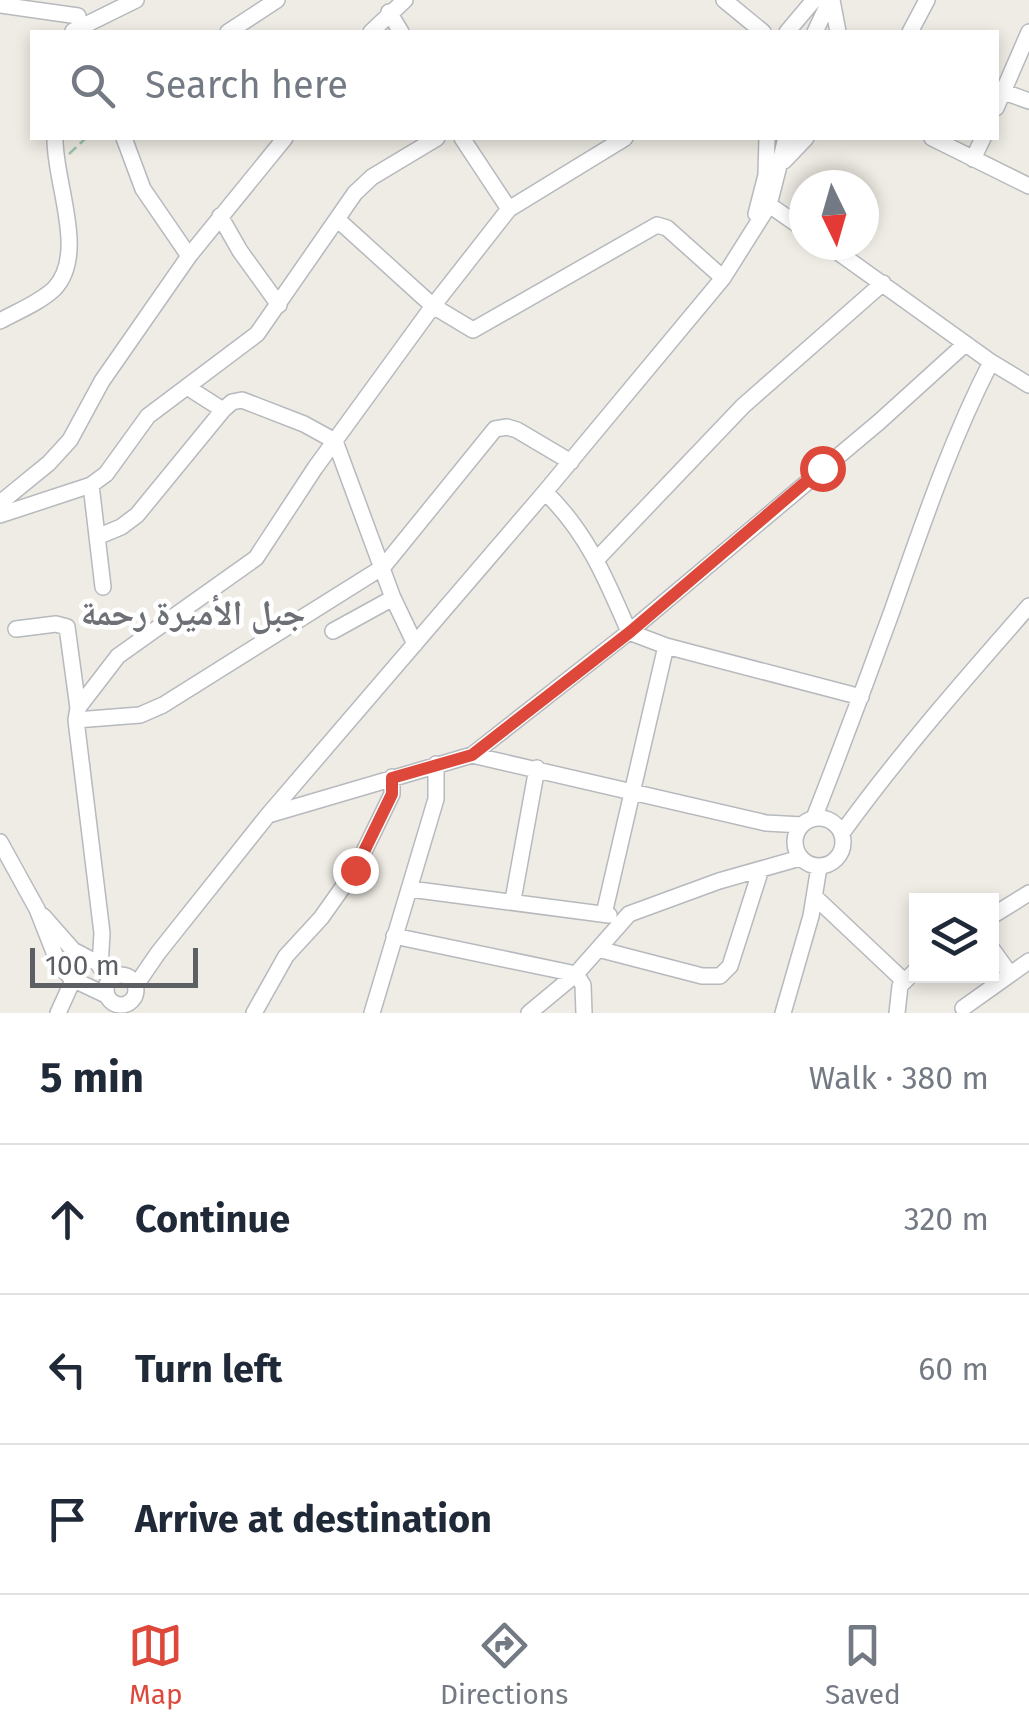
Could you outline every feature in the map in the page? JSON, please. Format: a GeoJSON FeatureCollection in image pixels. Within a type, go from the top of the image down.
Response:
{"type":"FeatureCollection","features":[{"type":"Feature","properties":{"kind":"street"},"geometry":{"type":"LineString","coordinates":[[0,4],[76,20],[136,0]]}},
{"type":"Feature","properties":{"kind":"street"},"geometry":{"type":"LineString","coordinates":[[231,30],[278,0]]}},
{"type":"Feature","properties":{"kind":"street"},"geometry":{"type":"LineString","coordinates":[[374,30],[405,0]]}},
{"type":"Feature","properties":{"kind":"street"},"geometry":{"type":"LineString","coordinates":[[790,30],[814,0]]}},
{"type":"Feature","properties":{"kind":"street"},"geometry":{"type":"LineString","coordinates":[[816,30],[831,0]]}},
{"type":"Feature","properties":{"kind":"street"},"geometry":{"type":"LineString","coordinates":[[831,0],[838,30]]}},
{"type":"Feature","properties":{"kind":"street"},"geometry":{"type":"LineString","coordinates":[[911,30],[928,0]]}},
{"type":"Feature","properties":{"kind":"street"},"geometry":{"type":"LineString","coordinates":[[730,6],[743,30]]}},
{"type":"Feature","properties":{"kind":"street"},"geometry":{"type":"LineString","coordinates":[[730,6],[760,30]]}},
{"type":"Feature","properties":{"kind":"street"},"geometry":{"type":"LineString","coordinates":[[389,12],[400,30]]}},
{"type":"Feature","properties":{"kind":"street"},"geometry":{"type":"LineString","coordinates":[[999,102],[1029,32]]}},
{"type":"Feature","properties":{"kind":"street"},"geometry":{"type":"LineString","coordinates":[[1004,92],[1029,101]]}},
{"type":"Feature","properties":{"kind":"street"},"geometry":{"type":"LineString","coordinates":[[0,321],[45,296],[67,268],[70,243],[54,162],[55,140]]}},
{"type":"Feature","properties":{"kind":"street"},"geometry":{"type":"LineString","coordinates":[[125,140],[148,198],[189,256]]}},
{"type":"Feature","properties":{"kind":"street"},"geometry":{"type":"LineString","coordinates":[[0,503],[49,463],[70,440],[102,381],[189,256],[283,140]]}},
{"type":"Feature","properties":{"kind":"street"},"geometry":{"type":"LineString","coordinates":[[0,515],[91,485],[106,474],[148,416],[246,344],[279,305],[355,193],[434,140]]}},
{"type":"Feature","properties":{"kind":"street"},"geometry":{"type":"LineString","coordinates":[[463,140],[509,209]]}},
{"type":"Feature","properties":{"kind":"street"},"geometry":{"type":"LineString","coordinates":[[77,714],[118,656],[256,558],[335,440],[509,209],[616,140]]}},
{"type":"Feature","properties":{"kind":"street"},"geometry":{"type":"LineString","coordinates":[[765,202],[766,140]]}},
{"type":"Feature","properties":{"kind":"street"},"geometry":{"type":"LineString","coordinates":[[125,995],[268,816],[546,492],[723,278],[765,202],[782,164],[786,140]]}},
{"type":"Feature","properties":{"kind":"street"},"geometry":{"type":"LineString","coordinates":[[782,164],[804,140]]}},
{"type":"Feature","properties":{"kind":"street"},"geometry":{"type":"LineString","coordinates":[[936,140],[1029,186]]}},
{"type":"Feature","properties":{"kind":"street"},"geometry":{"type":"LineString","coordinates":[[972,159],[981,140]]}},
{"type":"Feature","properties":{"kind":"street"},"geometry":{"type":"LineString","coordinates":[[765,202],[789,219]]}},
{"type":"Feature","properties":{"kind":"street"},"geometry":{"type":"LineString","coordinates":[[220,216],[279,305]]}},
{"type":"Feature","properties":{"kind":"street"},"geometry":{"type":"LineString","coordinates":[[337,219],[433,306],[476,330],[542,288],[660,224],[723,278]]}},
{"type":"Feature","properties":{"kind":"street"},"geometry":{"type":"LineString","coordinates":[[850,260],[964,345],[1029,384]]}},
{"type":"Feature","properties":{"kind":"street"},"geometry":{"type":"LineString","coordinates":[[597,559],[743,406],[883,283]]}},
{"type":"Feature","properties":{"kind":"street"},"geometry":{"type":"LineString","coordinates":[[268,816],[472,755],[630,632],[879,422],[964,345]]}},
{"type":"Feature","properties":{"kind":"street"},"geometry":{"type":"LineString","coordinates":[[798,852],[796,835],[808,821],[861,697],[942,469],[991,362]]}},
{"type":"Feature","properties":{"kind":"street"},"geometry":{"type":"LineString","coordinates":[[187,387],[224,410]]}},
{"type":"Feature","properties":{"kind":"street"},"geometry":{"type":"LineString","coordinates":[[97,538],[121,528],[136,515],[224,410],[232,402],[242,400],[335,440],[414,644]]}},
{"type":"Feature","properties":{"kind":"street"},"geometry":{"type":"LineString","coordinates":[[77,714],[140,715],[163,705],[383,566],[495,429],[517,430],[571,462]]}},
{"type":"Feature","properties":{"kind":"street"},"geometry":{"type":"LineString","coordinates":[[91,485],[103,588]]}},
{"type":"Feature","properties":{"kind":"street"},"geometry":{"type":"LineString","coordinates":[[546,492],[597,559],[630,632],[666,646],[861,697]]}},
{"type":"Feature","properties":{"kind":"street"},"geometry":{"type":"LineString","coordinates":[[333,632],[394,598]]}},
{"type":"Feature","properties":{"kind":"street"},"geometry":{"type":"LineString","coordinates":[[1024,611],[1029,632]]}},
{"type":"Feature","properties":{"kind":"street"},"geometry":{"type":"LineString","coordinates":[[837,827],[1024,611]]}},
{"type":"Feature","properties":{"kind":"street"},"geometry":{"type":"LineString","coordinates":[[16,629],[56,624],[67,627],[102,933],[100,967]]}},
{"type":"Feature","properties":{"kind":"street"},"geometry":{"type":"LineString","coordinates":[[604,914],[666,646]]}},
{"type":"Feature","properties":{"kind":"street"},"geometry":{"type":"LineString","coordinates":[[472,755],[766,823],[808,821],[837,827]]}},
{"type":"Feature","properties":{"kind":"street"},"geometry":{"type":"LineString","coordinates":[[372,1013],[436,799],[436,764]]}},
{"type":"Feature","properties":{"kind":"street"},"geometry":{"type":"LineString","coordinates":[[513,900],[538,768]]}},
{"type":"Feature","properties":{"kind":"street"},"geometry":{"type":"LineString","coordinates":[[254,1013],[286,956],[321,918],[355,870],[392,794],[392,778]]}},
{"type":"Feature","properties":{"kind":"street"},"geometry":{"type":"LineString","coordinates":[[766,823],[819,866]]}},
{"type":"Feature","properties":{"kind":"street"},"geometry":{"type":"LineString","coordinates":[[819,866],[836,860],[842,852],[837,827]]}},
{"type":"Feature","properties":{"kind":"street"},"geometry":{"type":"LineString","coordinates":[[0,842],[37,910],[59,965],[72,979],[125,995]]}},
{"type":"Feature","properties":{"kind":"street"},"geometry":{"type":"LineString","coordinates":[[529,1013],[576,974],[622,919],[666,900],[762,869],[798,852]]}},
{"type":"Feature","properties":{"kind":"street"},"geometry":{"type":"LineString","coordinates":[[783,1013],[815,897],[819,866]]}},
{"type":"Feature","properties":{"kind":"street"},"geometry":{"type":"LineString","coordinates":[[598,949],[702,976],[720,976],[730,966],[762,869]]}},
{"type":"Feature","properties":{"kind":"street"},"geometry":{"type":"LineString","coordinates":[[410,889],[513,900],[622,919]]}},
{"type":"Feature","properties":{"kind":"street"},"geometry":{"type":"LineString","coordinates":[[999,912],[1029,893]]}},
{"type":"Feature","properties":{"kind":"street"},"geometry":{"type":"LineString","coordinates":[[815,897],[909,974]]}},
{"type":"Feature","properties":{"kind":"street"},"geometry":{"type":"LineString","coordinates":[[37,910],[67,945],[100,967],[125,995]]}},
{"type":"Feature","properties":{"kind":"street"},"geometry":{"type":"LineString","coordinates":[[394,936],[576,974],[583,985],[584,1013]]}},
{"type":"Feature","properties":{"kind":"street"},"geometry":{"type":"LineString","coordinates":[[58,1013],[84,958]]}},
{"type":"Feature","properties":{"kind":"street"},"geometry":{"type":"LineString","coordinates":[[999,958],[1010,974]]}},
{"type":"Feature","properties":{"kind":"street"},"geometry":{"type":"LineString","coordinates":[[963,1008],[1029,961]]}},
{"type":"Feature","properties":{"kind":"street"},"geometry":{"type":"LineString","coordinates":[[897,1013],[909,978]]}},
{"type":"Feature","properties":{"kind":"path"},"geometry":{"type":"LineString","coordinates":[[54,162],[84,140]]}},
{"type":"Feature","properties":{"kind":"district","name":"جبل الأميرة رحمة"},"geometry":{"type":"Point","coordinates":[193,613]}},
{"type":"Feature","properties":{"kind":"route"},"geometry":{"type":"LineString","coordinates":[[355,870],[392,794],[392,778],[472,755],[630,632],[822,468]]}}]}
